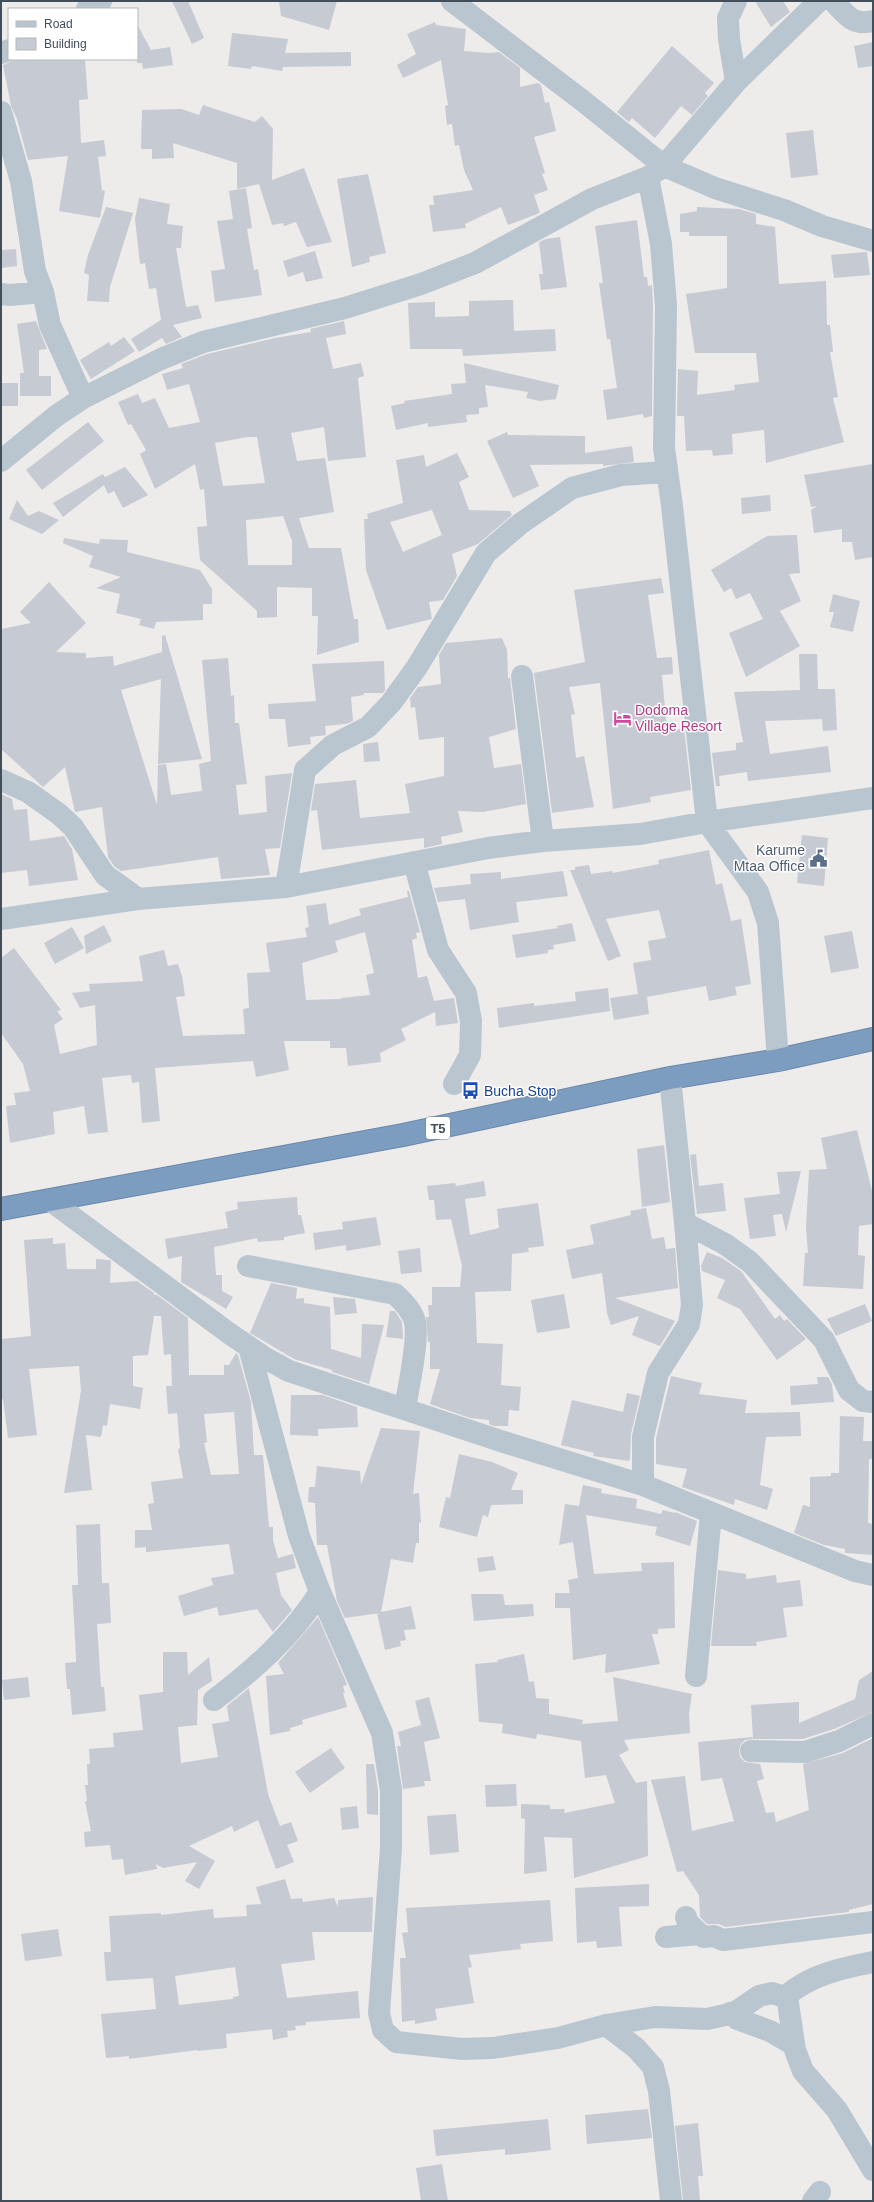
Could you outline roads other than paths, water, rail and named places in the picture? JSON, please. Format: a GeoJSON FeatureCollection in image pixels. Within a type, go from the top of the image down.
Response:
{"type":"FeatureCollection","features":[{"type":"Feature","properties":{"kind":"highway","name":"T5"},"geometry":{"type":"LineString","coordinates":[[1,1209],[403,1135],[670,1078],[778,1060],[873,1039]]}},
{"type":"Feature","properties":{"kind":"street"},"geometry":{"type":"LineString","coordinates":[[89,8],[100,1]]}},
{"type":"Feature","properties":{"kind":"street"},"geometry":{"type":"LineString","coordinates":[[452,1],[583,101],[656,172],[715,188],[784,210],[822,226],[873,241]]}},
{"type":"Feature","properties":{"kind":"street"},"geometry":{"type":"LineString","coordinates":[[736,1],[728,18],[729,39],[736,82]]}},
{"type":"Feature","properties":{"kind":"street"},"geometry":{"type":"LineString","coordinates":[[1,461],[56,416],[83,398],[161,359],[204,342],[345,308],[441,276],[475,263],[592,198],[656,172],[736,82],[819,1]]}},
{"type":"Feature","properties":{"kind":"street"},"geometry":{"type":"LineString","coordinates":[[833,1],[851,19],[857,22],[863,23],[873,21]]}},
{"type":"Feature","properties":{"kind":"street"},"geometry":{"type":"LineString","coordinates":[[1,112],[21,182],[35,271],[43,292],[50,325],[83,398]]}},
{"type":"Feature","properties":{"kind":"street"},"geometry":{"type":"LineString","coordinates":[[656,172],[666,305],[664,448],[666,472],[672,506],[707,822],[758,892],[768,923],[778,1060]]}},
{"type":"Feature","properties":{"kind":"street"},"geometry":{"type":"LineString","coordinates":[[1,294],[43,292]]}},
{"type":"Feature","properties":{"kind":"street"},"geometry":{"type":"LineString","coordinates":[[286,887],[305,770],[333,745],[368,727],[392,703],[417,667],[486,553],[520,524],[572,488],[622,475],[666,472]]}},
{"type":"Feature","properties":{"kind":"street"},"geometry":{"type":"LineString","coordinates":[[522,676],[543,841]]}},
{"type":"Feature","properties":{"kind":"street"},"geometry":{"type":"LineString","coordinates":[[1,780],[28,792],[59,814],[74,827],[105,875],[138,899]]}},
{"type":"Feature","properties":{"kind":"street"},"geometry":{"type":"LineString","coordinates":[[1,919],[138,899],[286,887],[488,848],[543,841],[640,834],[707,822],[873,798]]}},
{"type":"Feature","properties":{"kind":"street"},"geometry":{"type":"LineString","coordinates":[[414,862],[438,950],[466,993],[471,1021],[470,1055],[454,1084]]}},
{"type":"Feature","properties":{"kind":"street"},"geometry":{"type":"LineString","coordinates":[[643,1485],[643,1437],[658,1373],[689,1324],[692,1305],[670,1078]]}},
{"type":"Feature","properties":{"kind":"street"},"geometry":{"type":"LineString","coordinates":[[51,1201],[249,1347],[289,1371],[643,1485],[711,1514],[855,1571],[873,1575]]}},
{"type":"Feature","properties":{"kind":"street"},"geometry":{"type":"LineString","coordinates":[[685,1223],[725,1244],[750,1262],[824,1340],[849,1390],[863,1401],[873,1402]]}},
{"type":"Feature","properties":{"kind":"street"},"geometry":{"type":"LineString","coordinates":[[248,1266],[395,1294],[408,1307],[415,1322],[414,1350],[405,1409]]}},
{"type":"Feature","properties":{"kind":"street"},"geometry":{"type":"LineString","coordinates":[[249,1347],[300,1536],[320,1592],[382,1733],[391,1790],[391,1848],[379,2013],[384,2030],[396,2042],[462,2049],[493,2048],[558,2038],[606,2025],[655,2017],[707,2019],[734,2013],[759,1996],[772,1993],[785,1997],[788,2003],[794,2045],[802,2071],[837,2110],[873,2170]]}},
{"type":"Feature","properties":{"kind":"street"},"geometry":{"type":"LineString","coordinates":[[696,1676],[711,1514]]}},
{"type":"Feature","properties":{"kind":"street"},"geometry":{"type":"LineString","coordinates":[[214,1700],[254,1670],[305,1615],[320,1592]]}},
{"type":"Feature","properties":{"kind":"street"},"geometry":{"type":"LineString","coordinates":[[751,1751],[805,1752],[839,1741],[873,1724]]}},
{"type":"Feature","properties":{"kind":"street"},"geometry":{"type":"LineString","coordinates":[[686,1917],[688,1923],[703,1937],[714,1936],[723,1940],[873,1922]]}},
{"type":"Feature","properties":{"kind":"street"},"geometry":{"type":"LineString","coordinates":[[666,1937],[699,1934]]}},
{"type":"Feature","properties":{"kind":"street"},"geometry":{"type":"LineString","coordinates":[[785,1997],[798,1986],[815,1978],[849,1967],[873,1962]]}},
{"type":"Feature","properties":{"kind":"street"},"geometry":{"type":"LineString","coordinates":[[730,2013],[737,2019],[770,2031],[794,2045]]}},
{"type":"Feature","properties":{"kind":"street"},"geometry":{"type":"LineString","coordinates":[[606,2025],[636,2048],[653,2067],[659,2091],[670,2201]]}},
{"type":"Feature","properties":{"kind":"place","name":"Dodoma Village Resort"},"geometry":{"type":"Point","coordinates":[622,718]}},
{"type":"Feature","properties":{"kind":"place","name":"Karume Mtaa Office"},"geometry":{"type":"Point","coordinates":[818,858]}},
{"type":"Feature","properties":{"kind":"place","name":"Bucha Stop"},"geometry":{"type":"Point","coordinates":[471,1091]}}]}
